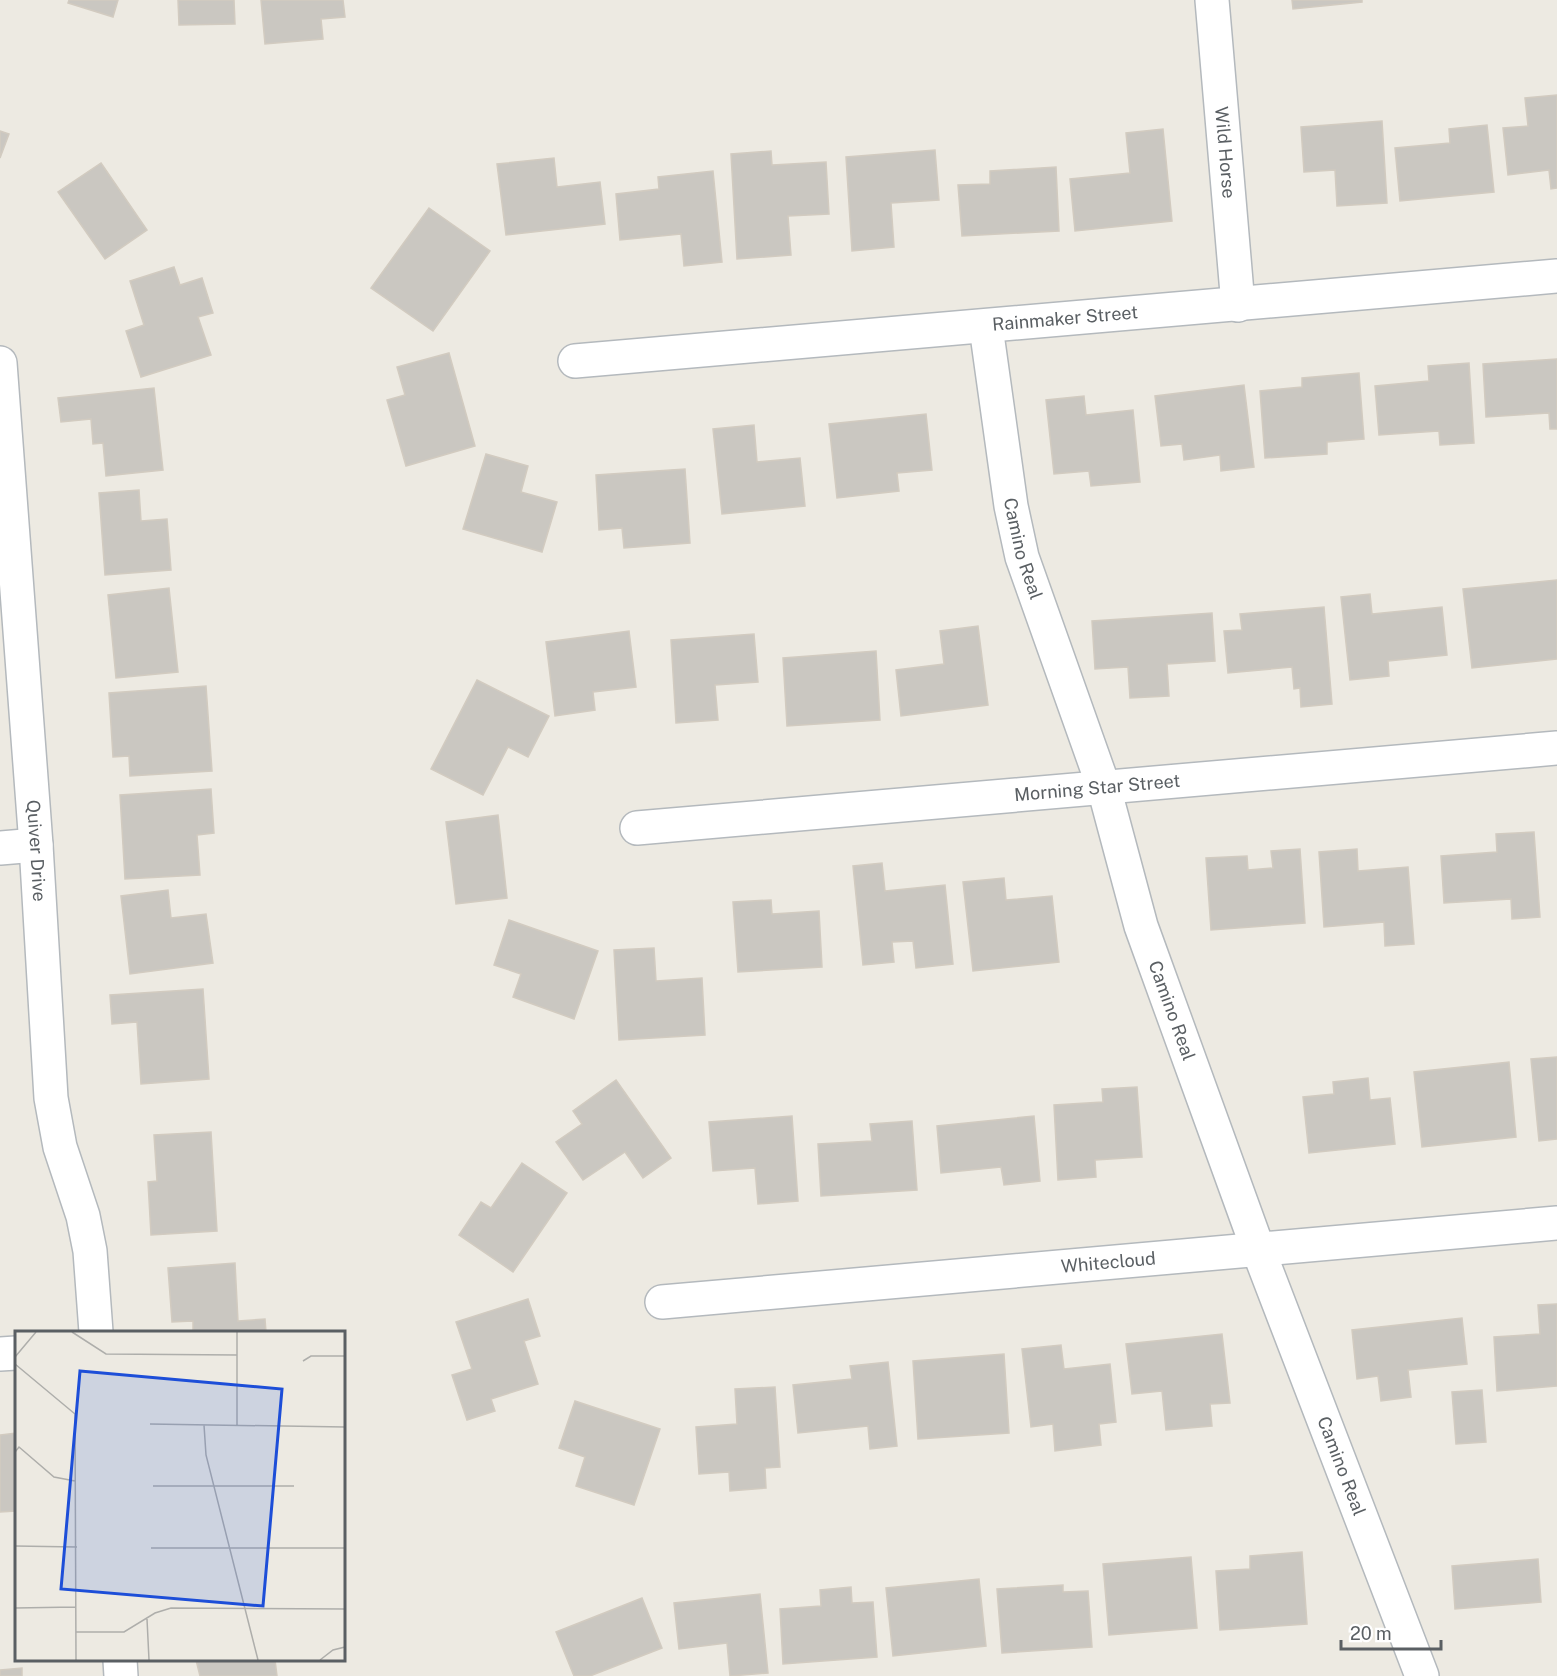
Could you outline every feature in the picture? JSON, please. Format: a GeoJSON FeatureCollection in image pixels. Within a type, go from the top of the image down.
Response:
{"type":"FeatureCollection","features":[{"type":"Feature","properties":{"kind":"street","name":"Wild Horse"},"geometry":{"type":"LineString","coordinates":[[1212,0],[1238,304]]}},
{"type":"Feature","properties":{"kind":"street","name":"Rainmaker Street"},"geometry":{"type":"LineString","coordinates":[[575,362],[1557,276]]}},
{"type":"Feature","properties":{"kind":"street","name":"Camino Real"},"geometry":{"type":"LineString","coordinates":[[986,327],[1011,506],[1022,557],[1104,788],[1141,926],[1258,1249],[1422,1676]]}},
{"type":"Feature","properties":{"kind":"street","name":"Quiver Drive"},"geometry":{"type":"LineString","coordinates":[[0,363],[36,845],[51,1098],[60,1148],[83,1216],[90,1251],[96,1331]]}},
{"type":"Feature","properties":{"kind":"street","name":"Morning Star Street"},"geometry":{"type":"LineString","coordinates":[[637,828],[1557,748]]}},
{"type":"Feature","properties":{"kind":"street"},"geometry":{"type":"LineString","coordinates":[[0,848],[36,845]]}},
{"type":"Feature","properties":{"kind":"street","name":"Whitecloud"},"geometry":{"type":"LineString","coordinates":[[662,1302],[1557,1223]]}},
{"type":"Feature","properties":{"kind":"street"},"geometry":{"type":"LineString","coordinates":[[0,1354],[15,1353]]}},
{"type":"Feature","properties":{"kind":"street"},"geometry":{"type":"LineString","coordinates":[[120,1661],[121,1676]]}},
{"type":"Feature","properties":{"kind":"building"},"geometry":{"type":"Polygon","coordinates":[[[69,0],[118,0],[113,17],[68,3],[69,0]]]}},
{"type":"Feature","properties":{"kind":"building"},"geometry":{"type":"Polygon","coordinates":[[[178,0],[234,0],[235,24],[179,25],[178,0]]]}},
{"type":"Feature","properties":{"kind":"building"},"geometry":{"type":"Polygon","coordinates":[[[261,0],[343,0],[345,17],[321,19],[323,39],[265,44],[261,0]]]}},
{"type":"Feature","properties":{"kind":"building"},"geometry":{"type":"Polygon","coordinates":[[[1292,0],[1362,0],[1362,2],[1293,9],[1292,0]]]}},
{"type":"Feature","properties":{"kind":"building"},"geometry":{"type":"Polygon","coordinates":[[[1557,95],[1557,188],[1551,189],[1549,170],[1508,175],[1503,128],[1528,126],[1525,98],[1557,95]]]}},
{"type":"Feature","properties":{"kind":"building"},"geometry":{"type":"Polygon","coordinates":[[[1382,121],[1387,203],[1337,206],[1335,170],[1304,172],[1301,127],[1382,121]]]}},
{"type":"Feature","properties":{"kind":"building"},"geometry":{"type":"Polygon","coordinates":[[[1487,125],[1494,192],[1400,201],[1395,148],[1450,143],[1449,129],[1487,125]]]}},
{"type":"Feature","properties":{"kind":"building"},"geometry":{"type":"Polygon","coordinates":[[[1163,129],[1172,221],[1075,231],[1070,179],[1130,173],[1126,133],[1163,129]]]}},
{"type":"Feature","properties":{"kind":"building"},"geometry":{"type":"Polygon","coordinates":[[[0,131],[9,134],[0,158],[0,131]]]}},
{"type":"Feature","properties":{"kind":"building"},"geometry":{"type":"Polygon","coordinates":[[[935,150],[939,200],[891,203],[894,247],[852,251],[846,157],[935,150]]]}},
{"type":"Feature","properties":{"kind":"building"},"geometry":{"type":"Polygon","coordinates":[[[771,151],[772,165],[826,162],[829,214],[788,216],[791,255],[737,259],[731,154],[771,151]]]}},
{"type":"Feature","properties":{"kind":"building"},"geometry":{"type":"Polygon","coordinates":[[[554,158],[557,187],[600,182],[605,224],[506,235],[497,164],[554,158]]]}},
{"type":"Feature","properties":{"kind":"building"},"geometry":{"type":"Polygon","coordinates":[[[101,163],[147,230],[105,259],[58,192],[101,163]]]}},
{"type":"Feature","properties":{"kind":"building"},"geometry":{"type":"Polygon","coordinates":[[[1056,167],[1059,231],[962,236],[958,185],[990,184],[990,171],[1056,167]]]}},
{"type":"Feature","properties":{"kind":"building"},"geometry":{"type":"Polygon","coordinates":[[[713,171],[722,262],[684,266],[681,234],[620,240],[616,194],[659,189],[658,177],[713,171]]]}},
{"type":"Feature","properties":{"kind":"building"},"geometry":{"type":"Polygon","coordinates":[[[429,208],[490,251],[433,331],[371,288],[429,208]]]}},
{"type":"Feature","properties":{"kind":"building"},"geometry":{"type":"Polygon","coordinates":[[[174,267],[180,285],[202,278],[213,313],[198,317],[211,355],[141,377],[126,331],[144,325],[130,281],[174,267]]]}},
{"type":"Feature","properties":{"kind":"building"},"geometry":{"type":"Polygon","coordinates":[[[449,353],[475,446],[406,466],[387,400],[405,395],[397,367],[449,353]]]}},
{"type":"Feature","properties":{"kind":"building"},"geometry":{"type":"Polygon","coordinates":[[[1557,359],[1557,429],[1550,429],[1549,413],[1486,417],[1483,364],[1557,359]]]}},
{"type":"Feature","properties":{"kind":"building"},"geometry":{"type":"Polygon","coordinates":[[[1469,363],[1474,443],[1440,445],[1439,431],[1379,435],[1375,386],[1429,381],[1428,366],[1469,363]]]}},
{"type":"Feature","properties":{"kind":"building"},"geometry":{"type":"Polygon","coordinates":[[[1359,373],[1364,439],[1327,442],[1327,454],[1265,458],[1260,391],[1302,387],[1302,378],[1359,373]]]}},
{"type":"Feature","properties":{"kind":"building"},"geometry":{"type":"Polygon","coordinates":[[[1244,385],[1254,467],[1221,471],[1220,455],[1184,460],[1182,444],[1161,446],[1155,396],[1244,385]]]}},
{"type":"Feature","properties":{"kind":"building"},"geometry":{"type":"Polygon","coordinates":[[[154,388],[163,470],[106,476],[103,443],[93,444],[91,419],[61,422],[58,398],[154,388]]]}},
{"type":"Feature","properties":{"kind":"building"},"geometry":{"type":"Polygon","coordinates":[[[1084,396],[1086,415],[1133,410],[1140,482],[1091,486],[1089,471],[1054,474],[1046,400],[1084,396]]]}},
{"type":"Feature","properties":{"kind":"building"},"geometry":{"type":"Polygon","coordinates":[[[926,414],[932,470],[897,473],[899,491],[837,498],[829,424],[926,414]]]}},
{"type":"Feature","properties":{"kind":"building"},"geometry":{"type":"Polygon","coordinates":[[[754,425],[757,462],[800,458],[805,506],[722,514],[713,429],[754,425]]]}},
{"type":"Feature","properties":{"kind":"building"},"geometry":{"type":"Polygon","coordinates":[[[486,454],[528,466],[521,492],[557,502],[542,552],[463,529],[486,454]]]}},
{"type":"Feature","properties":{"kind":"building"},"geometry":{"type":"Polygon","coordinates":[[[685,469],[690,543],[624,548],[622,528],[599,530],[596,475],[685,469]]]}},
{"type":"Feature","properties":{"kind":"building"},"geometry":{"type":"Polygon","coordinates":[[[139,490],[141,521],[167,519],[171,570],[105,575],[99,493],[139,490]]]}},
{"type":"Feature","properties":{"kind":"building"},"geometry":{"type":"Polygon","coordinates":[[[1557,580],[1557,659],[1472,668],[1463,589],[1557,580]]]}},
{"type":"Feature","properties":{"kind":"building"},"geometry":{"type":"Polygon","coordinates":[[[169,588],[178,672],[116,678],[108,595],[169,588]]]}},
{"type":"Feature","properties":{"kind":"building"},"geometry":{"type":"Polygon","coordinates":[[[1370,594],[1372,614],[1442,607],[1447,655],[1388,661],[1389,676],[1350,680],[1341,597],[1370,594]]]}},
{"type":"Feature","properties":{"kind":"building"},"geometry":{"type":"Polygon","coordinates":[[[1324,607],[1332,704],[1301,707],[1300,688],[1294,689],[1292,667],[1228,673],[1224,631],[1242,630],[1240,614],[1324,607]]]}},
{"type":"Feature","properties":{"kind":"building"},"geometry":{"type":"Polygon","coordinates":[[[1212,613],[1215,661],[1167,664],[1169,696],[1130,698],[1128,667],[1095,669],[1092,621],[1212,613]]]}},
{"type":"Feature","properties":{"kind":"building"},"geometry":{"type":"Polygon","coordinates":[[[978,626],[988,705],[901,716],[896,670],[944,664],[940,631],[978,626]]]}},
{"type":"Feature","properties":{"kind":"building"},"geometry":{"type":"Polygon","coordinates":[[[629,631],[636,687],[593,692],[595,710],[555,716],[546,642],[629,631]]]}},
{"type":"Feature","properties":{"kind":"building"},"geometry":{"type":"Polygon","coordinates":[[[754,634],[758,682],[715,685],[718,720],[676,723],[671,640],[754,634]]]}},
{"type":"Feature","properties":{"kind":"building"},"geometry":{"type":"Polygon","coordinates":[[[876,651],[880,720],[787,726],[783,658],[876,651]]]}},
{"type":"Feature","properties":{"kind":"building"},"geometry":{"type":"Polygon","coordinates":[[[477,680],[549,716],[528,757],[508,747],[483,795],[431,769],[477,680]]]}},
{"type":"Feature","properties":{"kind":"building"},"geometry":{"type":"Polygon","coordinates":[[[206,686],[212,771],[130,776],[129,756],[113,757],[109,693],[206,686]]]}},
{"type":"Feature","properties":{"kind":"building"},"geometry":{"type":"Polygon","coordinates":[[[211,789],[214,833],[197,835],[200,875],[125,879],[120,795],[211,789]]]}},
{"type":"Feature","properties":{"kind":"building"},"geometry":{"type":"Polygon","coordinates":[[[498,815],[507,898],[456,904],[446,822],[498,815]]]}},
{"type":"Feature","properties":{"kind":"building"},"geometry":{"type":"Polygon","coordinates":[[[1534,832],[1540,917],[1512,919],[1511,899],[1444,903],[1441,856],[1497,852],[1496,834],[1534,832]]]}},
{"type":"Feature","properties":{"kind":"building"},"geometry":{"type":"Polygon","coordinates":[[[1300,849],[1305,923],[1211,930],[1206,858],[1247,856],[1248,870],[1273,868],[1271,851],[1300,849]]]}},
{"type":"Feature","properties":{"kind":"building"},"geometry":{"type":"Polygon","coordinates":[[[1357,849],[1358,871],[1408,867],[1414,944],[1385,946],[1384,922],[1324,927],[1319,852],[1357,849]]]}},
{"type":"Feature","properties":{"kind":"building"},"geometry":{"type":"Polygon","coordinates":[[[882,863],[885,891],[945,885],[953,964],[916,968],[913,941],[892,942],[894,962],[863,965],[853,866],[882,863]]]}},
{"type":"Feature","properties":{"kind":"building"},"geometry":{"type":"Polygon","coordinates":[[[1004,878],[1006,900],[1052,896],[1059,962],[973,971],[963,882],[1004,878]]]}},
{"type":"Feature","properties":{"kind":"building"},"geometry":{"type":"Polygon","coordinates":[[[168,890],[171,918],[206,914],[213,963],[130,974],[121,896],[168,890]]]}},
{"type":"Feature","properties":{"kind":"building"},"geometry":{"type":"Polygon","coordinates":[[[771,900],[772,914],[819,911],[822,967],[738,972],[733,902],[771,900]]]}},
{"type":"Feature","properties":{"kind":"building"},"geometry":{"type":"Polygon","coordinates":[[[509,920],[598,951],[574,1019],[513,997],[521,974],[494,965],[509,920]]]}},
{"type":"Feature","properties":{"kind":"building"},"geometry":{"type":"Polygon","coordinates":[[[654,948],[656,981],[702,978],[705,1035],[619,1040],[614,950],[654,948]]]}},
{"type":"Feature","properties":{"kind":"building"},"geometry":{"type":"Polygon","coordinates":[[[203,989],[209,1079],[141,1084],[137,1022],[112,1024],[110,995],[203,989]]]}},
{"type":"Feature","properties":{"kind":"building"},"geometry":{"type":"Polygon","coordinates":[[[1557,1057],[1557,1139],[1539,1141],[1531,1059],[1557,1057]]]}},
{"type":"Feature","properties":{"kind":"building"},"geometry":{"type":"Polygon","coordinates":[[[1509,1062],[1516,1137],[1422,1147],[1414,1072],[1509,1062]]]}},
{"type":"Feature","properties":{"kind":"building"},"geometry":{"type":"Polygon","coordinates":[[[1368,1078],[1370,1100],[1390,1098],[1395,1144],[1309,1153],[1303,1097],[1334,1094],[1333,1082],[1368,1078]]]}},
{"type":"Feature","properties":{"kind":"building"},"geometry":{"type":"Polygon","coordinates":[[[616,1080],[671,1158],[643,1178],[625,1152],[583,1180],[556,1142],[582,1124],[573,1111],[616,1080]]]}},
{"type":"Feature","properties":{"kind":"building"},"geometry":{"type":"Polygon","coordinates":[[[1137,1087],[1142,1157],[1095,1160],[1096,1177],[1058,1180],[1054,1105],[1103,1102],[1102,1089],[1137,1087]]]}},
{"type":"Feature","properties":{"kind":"building"},"geometry":{"type":"Polygon","coordinates":[[[792,1116],[798,1201],[758,1204],[755,1168],[713,1171],[709,1122],[792,1116]]]}},
{"type":"Feature","properties":{"kind":"building"},"geometry":{"type":"Polygon","coordinates":[[[1034,1116],[1040,1181],[1004,1185],[1001,1167],[941,1173],[937,1126],[1034,1116]]]}},
{"type":"Feature","properties":{"kind":"building"},"geometry":{"type":"Polygon","coordinates":[[[912,1121],[917,1190],[821,1196],[818,1144],[872,1141],[870,1124],[912,1121]]]}},
{"type":"Feature","properties":{"kind":"building"},"geometry":{"type":"Polygon","coordinates":[[[211,1132],[217,1231],[151,1235],[148,1182],[157,1181],[154,1135],[211,1132]]]}},
{"type":"Feature","properties":{"kind":"building"},"geometry":{"type":"Polygon","coordinates":[[[522,1163],[567,1193],[513,1272],[459,1235],[481,1202],[491,1208],[522,1163]]]}},
{"type":"Feature","properties":{"kind":"building"},"geometry":{"type":"Polygon","coordinates":[[[235,1263],[238,1321],[265,1319],[266,1331],[193,1331],[193,1321],[172,1322],[168,1268],[235,1263]]]}},
{"type":"Feature","properties":{"kind":"building"},"geometry":{"type":"Polygon","coordinates":[[[528,1299],[540,1336],[524,1341],[538,1384],[491,1399],[495,1411],[467,1420],[452,1375],[472,1369],[456,1322],[528,1299]]]}},
{"type":"Feature","properties":{"kind":"building"},"geometry":{"type":"Polygon","coordinates":[[[1557,1304],[1557,1386],[1497,1391],[1494,1337],[1540,1334],[1538,1305],[1557,1304]]]}},
{"type":"Feature","properties":{"kind":"building"},"geometry":{"type":"Polygon","coordinates":[[[1462,1318],[1467,1364],[1408,1370],[1411,1397],[1381,1401],[1378,1376],[1357,1379],[1352,1330],[1462,1318]]]}},
{"type":"Feature","properties":{"kind":"building"},"geometry":{"type":"Polygon","coordinates":[[[1222,1334],[1230,1403],[1210,1404],[1212,1426],[1166,1430],[1162,1391],[1132,1394],[1126,1344],[1222,1334]]]}},
{"type":"Feature","properties":{"kind":"building"},"geometry":{"type":"Polygon","coordinates":[[[1061,1345],[1064,1369],[1110,1364],[1116,1422],[1099,1424],[1101,1445],[1055,1451],[1053,1424],[1031,1427],[1022,1349],[1061,1345]]]}},
{"type":"Feature","properties":{"kind":"building"},"geometry":{"type":"Polygon","coordinates":[[[1004,1354],[1009,1433],[918,1439],[913,1361],[1004,1354]]]}},
{"type":"Feature","properties":{"kind":"building"},"geometry":{"type":"Polygon","coordinates":[[[888,1362],[897,1446],[870,1449],[868,1426],[798,1433],[793,1385],[852,1379],[850,1366],[888,1362]]]}},
{"type":"Feature","properties":{"kind":"building"},"geometry":{"type":"Polygon","coordinates":[[[775,1387],[780,1467],[765,1468],[766,1488],[730,1491],[729,1472],[699,1474],[696,1427],[737,1424],[735,1389],[775,1387]]]}},
{"type":"Feature","properties":{"kind":"building"},"geometry":{"type":"Polygon","coordinates":[[[1482,1390],[1486,1442],[1456,1444],[1452,1392],[1482,1390]]]}},
{"type":"Feature","properties":{"kind":"building"},"geometry":{"type":"Polygon","coordinates":[[[575,1401],[660,1429],[634,1505],[576,1486],[585,1457],[559,1448],[575,1401]]]}},
{"type":"Feature","properties":{"kind":"building"},"geometry":{"type":"Polygon","coordinates":[[[15,1433],[15,1511],[0,1512],[0,1435],[15,1433]]]}},
{"type":"Feature","properties":{"kind":"building"},"geometry":{"type":"Polygon","coordinates":[[[1302,1552],[1307,1624],[1220,1630],[1216,1571],[1250,1569],[1250,1556],[1302,1552]]]}},
{"type":"Feature","properties":{"kind":"building"},"geometry":{"type":"Polygon","coordinates":[[[1191,1557],[1197,1628],[1109,1635],[1103,1564],[1191,1557]]]}},
{"type":"Feature","properties":{"kind":"building"},"geometry":{"type":"Polygon","coordinates":[[[1538,1559],[1541,1602],[1455,1609],[1452,1566],[1538,1559]]]}},
{"type":"Feature","properties":{"kind":"building"},"geometry":{"type":"Polygon","coordinates":[[[979,1579],[986,1646],[893,1656],[886,1588],[979,1579]]]}},
{"type":"Feature","properties":{"kind":"building"},"geometry":{"type":"Polygon","coordinates":[[[1063,1585],[1063,1592],[1088,1591],[1092,1647],[1002,1653],[997,1589],[1063,1585]]]}},
{"type":"Feature","properties":{"kind":"building"},"geometry":{"type":"Polygon","coordinates":[[[851,1587],[852,1603],[873,1602],[877,1657],[783,1664],[780,1609],[821,1606],[820,1590],[851,1587]]]}},
{"type":"Feature","properties":{"kind":"building"},"geometry":{"type":"Polygon","coordinates":[[[760,1594],[768,1673],[730,1676],[727,1643],[679,1649],[674,1603],[760,1594]]]}},
{"type":"Feature","properties":{"kind":"building"},"geometry":{"type":"Polygon","coordinates":[[[642,1598],[662,1648],[590,1676],[574,1676],[556,1632],[642,1598]]]}},
{"type":"Feature","properties":{"kind":"building"},"geometry":{"type":"Polygon","coordinates":[[[196,1661],[275,1661],[277,1676],[200,1676],[196,1661]]]}},
{"type":"Feature","properties":{"kind":"building"},"geometry":{"type":"Polygon","coordinates":[[[22,1668],[22,1676],[0,1676],[0,1670],[22,1668]]]}}]}
